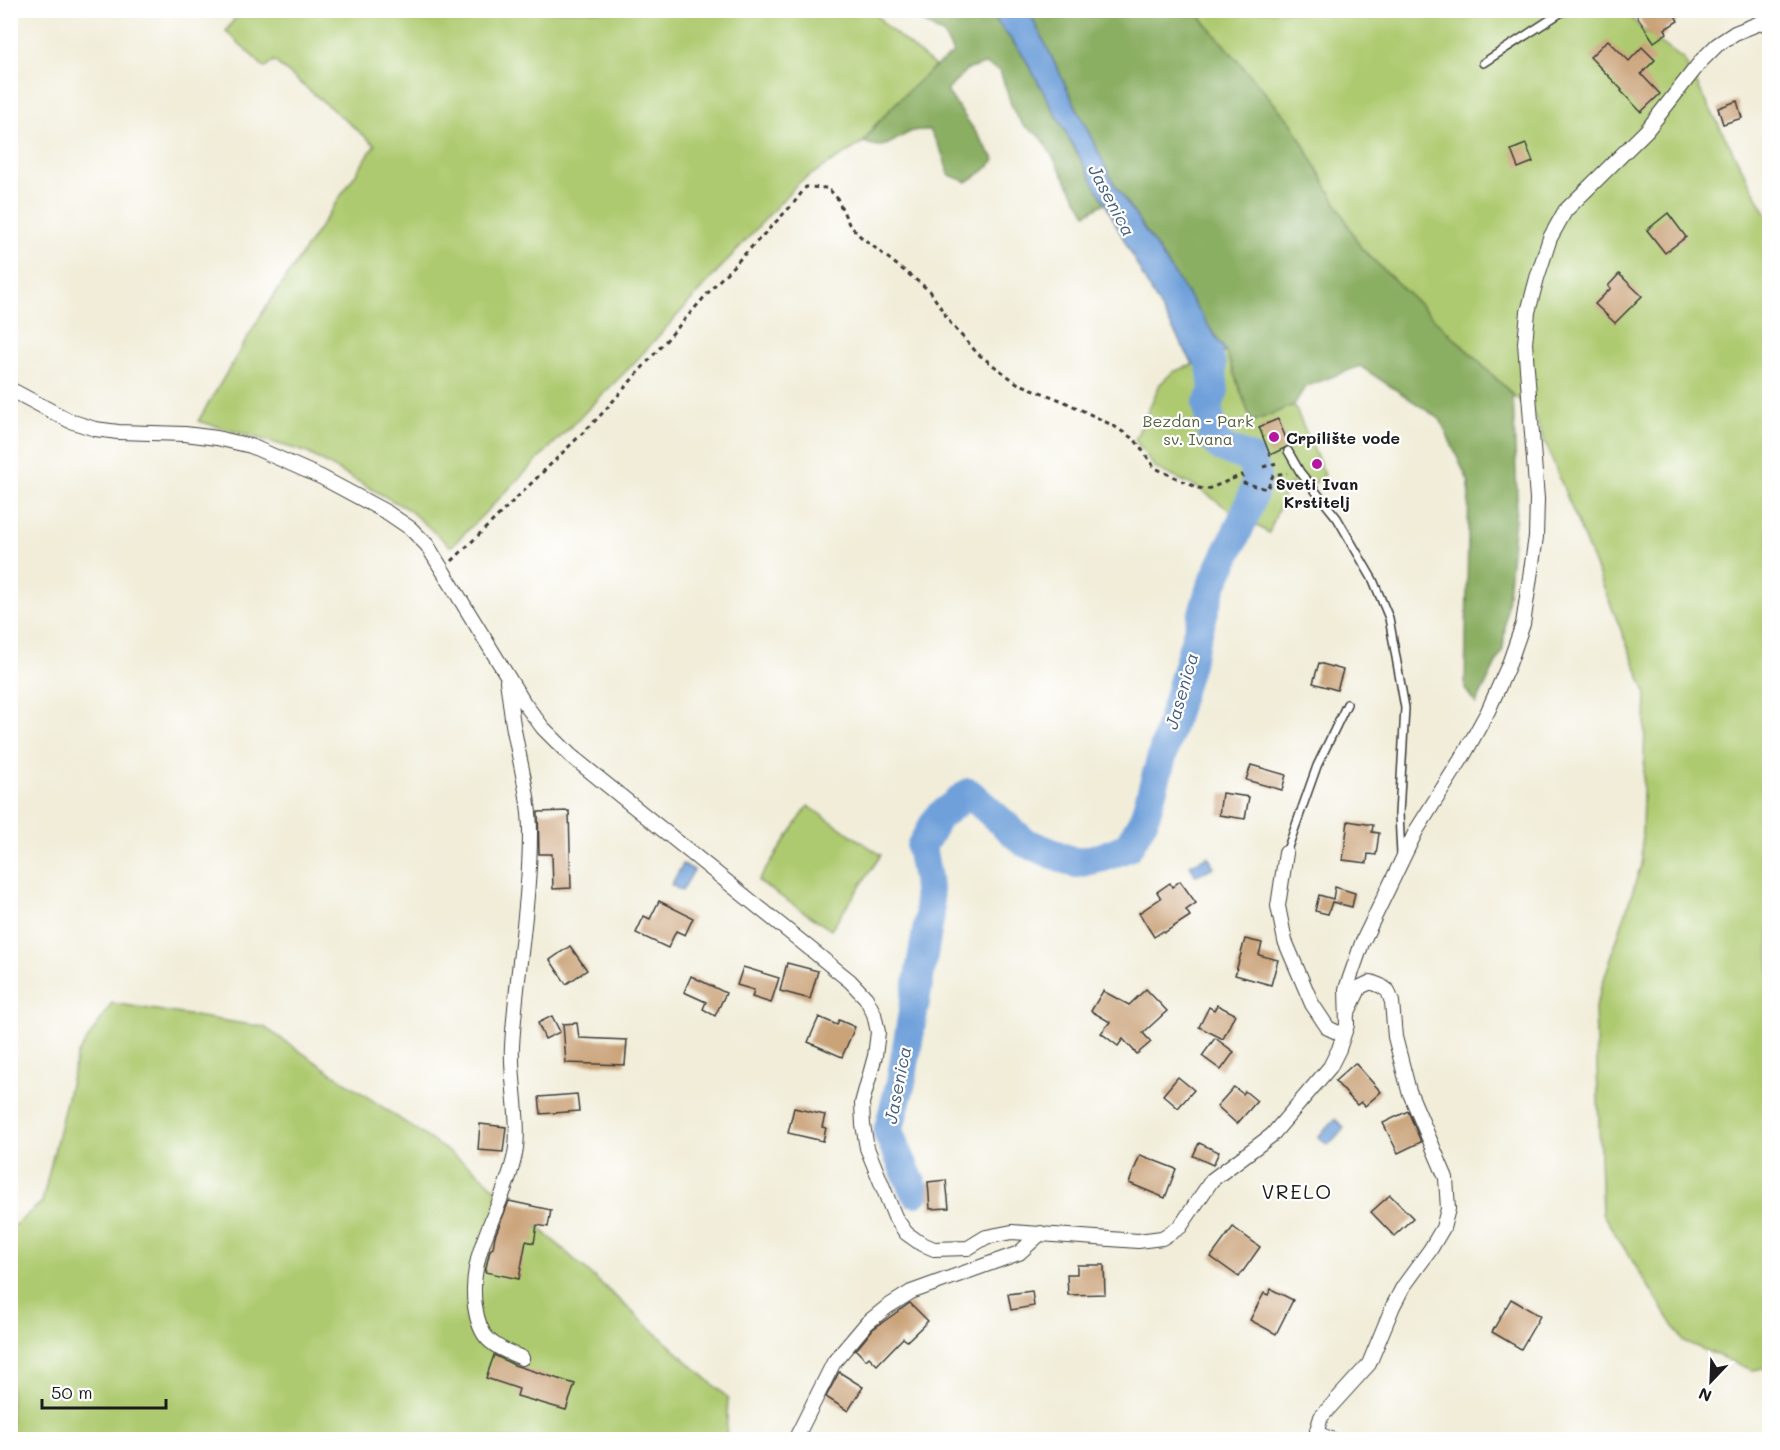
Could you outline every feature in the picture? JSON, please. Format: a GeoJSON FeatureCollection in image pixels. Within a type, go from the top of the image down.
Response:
{"type":"FeatureCollection","features":[{"type":"Feature","properties":{"kind":"street"},"geometry":{"type":"LineString","coordinates":[[10,389],[70,421],[95,429],[217,438],[251,446],[321,477],[410,528],[427,545],[524,703],[543,728],[570,754],[850,981],[866,998],[874,1014],[878,1032],[875,1056],[862,1103],[863,1125],[867,1148],[895,1217],[906,1233],[934,1249],[946,1250],[968,1248],[986,1237],[1004,1233],[1041,1233],[1138,1241],[1170,1234],[1180,1227],[1212,1180],[1272,1135],[1330,1067],[1347,1025],[1346,990],[1367,932],[1401,858],[1465,753],[1488,711],[1509,664],[1523,624],[1536,537],[1537,499],[1525,343],[1528,312],[1536,278],[1550,238],[1565,211],[1647,130],[1702,60],[1736,33],[1770,18]]}},
{"type":"Feature","properties":{"kind":"street"},"geometry":{"type":"LineString","coordinates":[[506,673],[526,792],[530,831],[529,865],[512,1047],[515,1154],[478,1251],[473,1279],[474,1305],[479,1328],[484,1338],[494,1346],[522,1358]]}},
{"type":"Feature","properties":{"kind":"street"},"geometry":{"type":"LineString","coordinates":[[1286,854],[1278,906],[1285,941],[1312,1004],[1328,1028],[1343,1035]]}},
{"type":"Feature","properties":{"kind":"street"},"geometry":{"type":"LineString","coordinates":[[1334,1440],[1319,1434],[1317,1430],[1320,1417],[1369,1364],[1393,1306],[1438,1235],[1448,1209],[1446,1178],[1408,1091],[1395,1037],[1392,1002],[1388,991],[1371,982],[1360,987],[1347,1013]]}},
{"type":"Feature","properties":{"kind":"street"},"geometry":{"type":"LineString","coordinates":[[795,1440],[834,1362],[874,1318],[911,1292],[1019,1253],[1041,1233]]}},
{"type":"Feature","properties":{"kind":"lane"},"geometry":{"type":"LineString","coordinates":[[1483,63],[1565,10]]}},
{"type":"Feature","properties":{"kind":"lane"},"geometry":{"type":"LineString","coordinates":[[1289,455],[1337,518],[1373,580],[1389,618],[1405,708],[1399,814],[1401,858]]}},
{"type":"Feature","properties":{"kind":"lane"},"geometry":{"type":"LineString","coordinates":[[1286,854],[1317,766],[1347,704]]}},
{"type":"Feature","properties":{"kind":"path"},"geometry":{"type":"LineString","coordinates":[[441,570],[599,417],[714,285],[793,204],[806,187],[828,188],[837,198],[849,224],[860,236],[930,291],[951,324],[978,354],[1017,383],[1063,401],[1114,426],[1135,440],[1155,468],[1198,488],[1208,489],[1242,475],[1244,483],[1267,489],[1273,475]]}},
{"type":"Feature","properties":{"kind":"path"},"geometry":{"type":"LineString","coordinates":[[1263,467],[1289,455]]}},
{"type":"Feature","properties":{"kind":"green space"},"geometry":{"type":"Polygon","coordinates":[[[240,11],[874,11],[885,25],[935,66],[874,126],[864,142],[798,183],[634,363],[451,547],[409,510],[306,452],[198,421],[261,315],[375,145],[274,61],[265,68],[226,31],[240,11]]]}},
{"type":"Feature","properties":{"kind":"green space"},"geometry":{"type":"Polygon","coordinates":[[[911,11],[989,11],[1023,55],[1105,203],[1086,214],[1041,137],[1023,125],[1013,110],[1000,71],[985,64],[966,70],[947,91],[995,160],[984,171],[967,182],[949,175],[942,153],[930,130],[912,131],[884,146],[864,142],[882,118],[905,94],[953,53],[944,35],[918,19],[911,11]]]}},
{"type":"Feature","properties":{"kind":"green space"},"geometry":{"type":"Polygon","coordinates":[[[1029,11],[1195,11],[1292,124],[1361,248],[1513,395],[1517,497],[1503,649],[1476,704],[1465,689],[1469,483],[1440,419],[1360,366],[1305,387],[1294,405],[1252,422],[1226,352],[1113,182],[1029,11]]]}},
{"type":"Feature","properties":{"kind":"green space"},"geometry":{"type":"Polygon","coordinates":[[[1195,11],[1625,11],[1642,29],[1684,60],[1769,219],[1769,1368],[1752,1370],[1683,1341],[1602,1213],[1595,1007],[1641,865],[1646,692],[1534,415],[1361,248],[1292,124],[1195,11]]]}},
{"type":"Feature","properties":{"kind":"green space","name":"Bezdan - Park sv. Ivana"},"geometry":{"type":"Polygon","coordinates":[[[1226,352],[1252,422],[1294,405],[1325,475],[1304,491],[1291,484],[1287,487],[1269,533],[1198,488],[1155,468],[1135,440],[1160,384],[1173,372],[1226,352]]]}},
{"type":"Feature","properties":{"kind":"green space"},"geometry":{"type":"Polygon","coordinates":[[[808,806],[881,855],[831,930],[758,881],[808,806]]]}},
{"type":"Feature","properties":{"kind":"green space"},"geometry":{"type":"Polygon","coordinates":[[[112,1003],[264,1027],[474,1169],[728,1398],[726,1439],[11,1439],[10,1229],[42,1202],[77,1055],[112,1003]]]}},
{"type":"Feature","properties":{"kind":"water"},"geometry":{"type":"Polygon","coordinates":[[[989,11],[1029,11],[1113,182],[1226,352],[1193,364],[1149,288],[1023,55],[989,11]]]}},
{"type":"Feature","properties":{"kind":"water"},"geometry":{"type":"Polygon","coordinates":[[[1208,856],[1214,867],[1196,876],[1190,865],[1208,856]]]}},
{"type":"Feature","properties":{"kind":"water"},"geometry":{"type":"Polygon","coordinates":[[[683,864],[694,870],[682,891],[671,885],[683,864]]]}},
{"type":"Feature","properties":{"kind":"water"},"geometry":{"type":"Polygon","coordinates":[[[1335,1119],[1344,1128],[1328,1145],[1318,1137],[1335,1119]]]}},
{"type":"Feature","properties":{"kind":"building"},"geometry":{"type":"Polygon","coordinates":[[[1633,10],[1672,10],[1678,21],[1665,29],[1667,33],[1654,42],[1633,10]]]}},
{"type":"Feature","properties":{"kind":"building"},"geometry":{"type":"Polygon","coordinates":[[[1608,40],[1629,61],[1642,47],[1655,60],[1641,74],[1660,94],[1641,112],[1590,57],[1608,40]]]}},
{"type":"Feature","properties":{"kind":"building"},"geometry":{"type":"Polygon","coordinates":[[[1737,101],[1742,118],[1723,124],[1718,108],[1737,101]]]}},
{"type":"Feature","properties":{"kind":"building"},"geometry":{"type":"Polygon","coordinates":[[[1526,144],[1533,162],[1518,168],[1511,150],[1526,144]]]}},
{"type":"Feature","properties":{"kind":"building"},"geometry":{"type":"Polygon","coordinates":[[[1668,213],[1686,237],[1665,253],[1647,230],[1668,213]]]}},
{"type":"Feature","properties":{"kind":"building"},"geometry":{"type":"Polygon","coordinates":[[[1619,274],[1642,296],[1615,323],[1595,304],[1611,288],[1608,286],[1619,274]]]}},
{"type":"Feature","properties":{"kind":"building","name":"Crpilište vode"},"geometry":{"type":"Polygon","coordinates":[[[1278,419],[1289,446],[1270,455],[1259,427],[1278,419]]]}},
{"type":"Feature","properties":{"kind":"building"},"geometry":{"type":"Polygon","coordinates":[[[1319,663],[1343,670],[1337,690],[1313,683],[1319,663]]]}},
{"type":"Feature","properties":{"kind":"building"},"geometry":{"type":"Polygon","coordinates":[[[1251,765],[1286,775],[1282,790],[1246,780],[1251,765]]]}},
{"type":"Feature","properties":{"kind":"building"},"geometry":{"type":"Polygon","coordinates":[[[1222,793],[1249,797],[1245,819],[1219,815],[1222,793]]]}},
{"type":"Feature","properties":{"kind":"building"},"geometry":{"type":"Polygon","coordinates":[[[569,811],[571,888],[553,889],[552,854],[539,854],[538,812],[569,811]]]}},
{"type":"Feature","properties":{"kind":"building"},"geometry":{"type":"Polygon","coordinates":[[[1348,821],[1373,825],[1372,832],[1379,833],[1376,855],[1368,854],[1367,863],[1343,860],[1348,821]]]}},
{"type":"Feature","properties":{"kind":"building"},"geometry":{"type":"Polygon","coordinates":[[[1180,881],[1196,903],[1186,910],[1190,916],[1154,937],[1139,913],[1161,898],[1157,892],[1170,883],[1172,887],[1180,881]]]}},
{"type":"Feature","properties":{"kind":"building"},"geometry":{"type":"Polygon","coordinates":[[[1335,887],[1355,893],[1352,907],[1332,902],[1328,914],[1315,911],[1319,895],[1333,899],[1335,887]]]}},
{"type":"Feature","properties":{"kind":"building"},"geometry":{"type":"Polygon","coordinates":[[[659,901],[693,918],[685,935],[676,931],[668,948],[636,933],[644,916],[650,919],[659,901]]]}},
{"type":"Feature","properties":{"kind":"building"},"geometry":{"type":"Polygon","coordinates":[[[1245,939],[1262,943],[1259,955],[1278,960],[1271,985],[1235,975],[1245,939]]]}},
{"type":"Feature","properties":{"kind":"building"},"geometry":{"type":"Polygon","coordinates":[[[570,946],[587,970],[566,984],[550,960],[570,946]]]}},
{"type":"Feature","properties":{"kind":"building"},"geometry":{"type":"Polygon","coordinates":[[[787,963],[818,971],[810,999],[780,991],[787,963]]]}},
{"type":"Feature","properties":{"kind":"building"},"geometry":{"type":"Polygon","coordinates":[[[743,967],[779,978],[771,1003],[752,997],[754,990],[737,985],[743,967]]]}},
{"type":"Feature","properties":{"kind":"building"},"geometry":{"type":"Polygon","coordinates":[[[691,976],[726,993],[715,1016],[703,1009],[706,1002],[684,992],[691,976]]]}},
{"type":"Feature","properties":{"kind":"building"},"geometry":{"type":"Polygon","coordinates":[[[1146,989],[1167,1011],[1143,1033],[1151,1042],[1137,1054],[1123,1039],[1118,1046],[1101,1033],[1110,1022],[1091,1011],[1103,991],[1129,1005],[1146,989]]]}},
{"type":"Feature","properties":{"kind":"building"},"geometry":{"type":"Polygon","coordinates":[[[1217,1005],[1235,1014],[1223,1039],[1199,1027],[1209,1007],[1214,1010],[1217,1005]]]}},
{"type":"Feature","properties":{"kind":"building"},"geometry":{"type":"Polygon","coordinates":[[[552,1016],[560,1032],[545,1039],[538,1023],[552,1016]]]}},
{"type":"Feature","properties":{"kind":"building"},"geometry":{"type":"Polygon","coordinates":[[[819,1017],[837,1025],[839,1020],[855,1027],[842,1057],[808,1042],[819,1017]]]}},
{"type":"Feature","properties":{"kind":"building"},"geometry":{"type":"Polygon","coordinates":[[[577,1023],[579,1038],[627,1040],[625,1065],[566,1063],[563,1024],[577,1023]]]}},
{"type":"Feature","properties":{"kind":"building"},"geometry":{"type":"Polygon","coordinates":[[[1215,1038],[1234,1052],[1221,1070],[1202,1056],[1215,1038]]]}},
{"type":"Feature","properties":{"kind":"building"},"geometry":{"type":"Polygon","coordinates":[[[1355,1063],[1381,1092],[1365,1106],[1361,1102],[1357,1105],[1335,1081],[1355,1063]]]}},
{"type":"Feature","properties":{"kind":"building"},"geometry":{"type":"Polygon","coordinates":[[[1178,1077],[1194,1090],[1178,1108],[1163,1095],[1178,1077]]]}},
{"type":"Feature","properties":{"kind":"building"},"geometry":{"type":"Polygon","coordinates":[[[1234,1087],[1243,1094],[1245,1091],[1257,1101],[1237,1124],[1217,1106],[1234,1087]]]}},
{"type":"Feature","properties":{"kind":"building"},"geometry":{"type":"Polygon","coordinates":[[[577,1094],[579,1111],[541,1114],[539,1097],[577,1094]]]}},
{"type":"Feature","properties":{"kind":"building"},"geometry":{"type":"Polygon","coordinates":[[[794,1108],[825,1115],[822,1127],[826,1128],[823,1141],[788,1133],[794,1108]]]}},
{"type":"Feature","properties":{"kind":"building"},"geometry":{"type":"Polygon","coordinates":[[[1408,1111],[1421,1142],[1398,1153],[1383,1123],[1408,1111]]]}},
{"type":"Feature","properties":{"kind":"building"},"geometry":{"type":"Polygon","coordinates":[[[480,1124],[506,1127],[503,1152],[478,1150],[480,1124]]]}},
{"type":"Feature","properties":{"kind":"building"},"geometry":{"type":"Polygon","coordinates":[[[1199,1143],[1219,1152],[1213,1165],[1193,1156],[1199,1143]]]}},
{"type":"Feature","properties":{"kind":"building"},"geometry":{"type":"Polygon","coordinates":[[[1140,1155],[1176,1169],[1165,1198],[1129,1183],[1140,1155]]]}},
{"type":"Feature","properties":{"kind":"building"},"geometry":{"type":"Polygon","coordinates":[[[946,1180],[949,1208],[930,1209],[928,1182],[946,1180]]]}},
{"type":"Feature","properties":{"kind":"building"},"geometry":{"type":"Polygon","coordinates":[[[1390,1195],[1413,1218],[1394,1236],[1371,1212],[1390,1195]]]}},
{"type":"Feature","properties":{"kind":"building"},"geometry":{"type":"Polygon","coordinates":[[[509,1201],[551,1210],[548,1227],[537,1225],[534,1243],[526,1241],[519,1279],[485,1272],[490,1250],[493,1248],[495,1236],[509,1201]]]}},
{"type":"Feature","properties":{"kind":"building"},"geometry":{"type":"Polygon","coordinates":[[[1233,1227],[1260,1247],[1239,1277],[1211,1257],[1233,1227]]]}},
{"type":"Feature","properties":{"kind":"building"},"geometry":{"type":"Polygon","coordinates":[[[1077,1265],[1104,1265],[1105,1294],[1068,1295],[1067,1274],[1077,1274],[1077,1265]]]}},
{"type":"Feature","properties":{"kind":"building"},"geometry":{"type":"Polygon","coordinates":[[[1271,1289],[1293,1300],[1276,1334],[1250,1320],[1264,1293],[1268,1295],[1271,1289]]]}},
{"type":"Feature","properties":{"kind":"building"},"geometry":{"type":"Polygon","coordinates":[[[1032,1291],[1034,1306],[1011,1310],[1008,1294],[1032,1291]]]}},
{"type":"Feature","properties":{"kind":"building"},"geometry":{"type":"Polygon","coordinates":[[[1511,1299],[1540,1316],[1521,1349],[1492,1332],[1511,1299]]]}},
{"type":"Feature","properties":{"kind":"building"},"geometry":{"type":"Polygon","coordinates":[[[910,1303],[928,1321],[907,1341],[903,1338],[877,1365],[869,1357],[866,1360],[856,1350],[873,1329],[910,1303]]]}},
{"type":"Feature","properties":{"kind":"building"},"geometry":{"type":"Polygon","coordinates":[[[494,1355],[514,1365],[575,1384],[566,1410],[517,1396],[519,1389],[486,1378],[494,1355]]]}},
{"type":"Feature","properties":{"kind":"building"},"geometry":{"type":"Polygon","coordinates":[[[839,1372],[863,1387],[848,1411],[826,1397],[839,1372]]]}},
{"type":"Feature","properties":{"kind":"waterway","name":"Jasenica"},"geometry":{"type":"LineString","coordinates":[[915,1192],[888,1132],[901,1082],[930,914],[921,847],[938,817],[969,793],[1024,842],[1076,863],[1103,857],[1128,847],[1144,819],[1209,593],[1251,499],[1256,475],[1249,458],[1221,447],[1214,439],[1207,405],[1214,391],[1211,364],[1188,322]]}},
{"type":"Feature","properties":{"kind":"place","name":"Crpilište vode"},"geometry":{"type":"Point","coordinates":[1274,437]}},
{"type":"Feature","properties":{"kind":"place","name":"Sveti Ivan Krstitelj"},"geometry":{"type":"Point","coordinates":[1317,464]}},
{"type":"Feature","properties":{"kind":"district","name":"VRELO"},"geometry":{"type":"Point","coordinates":[1297,1191]}}]}
